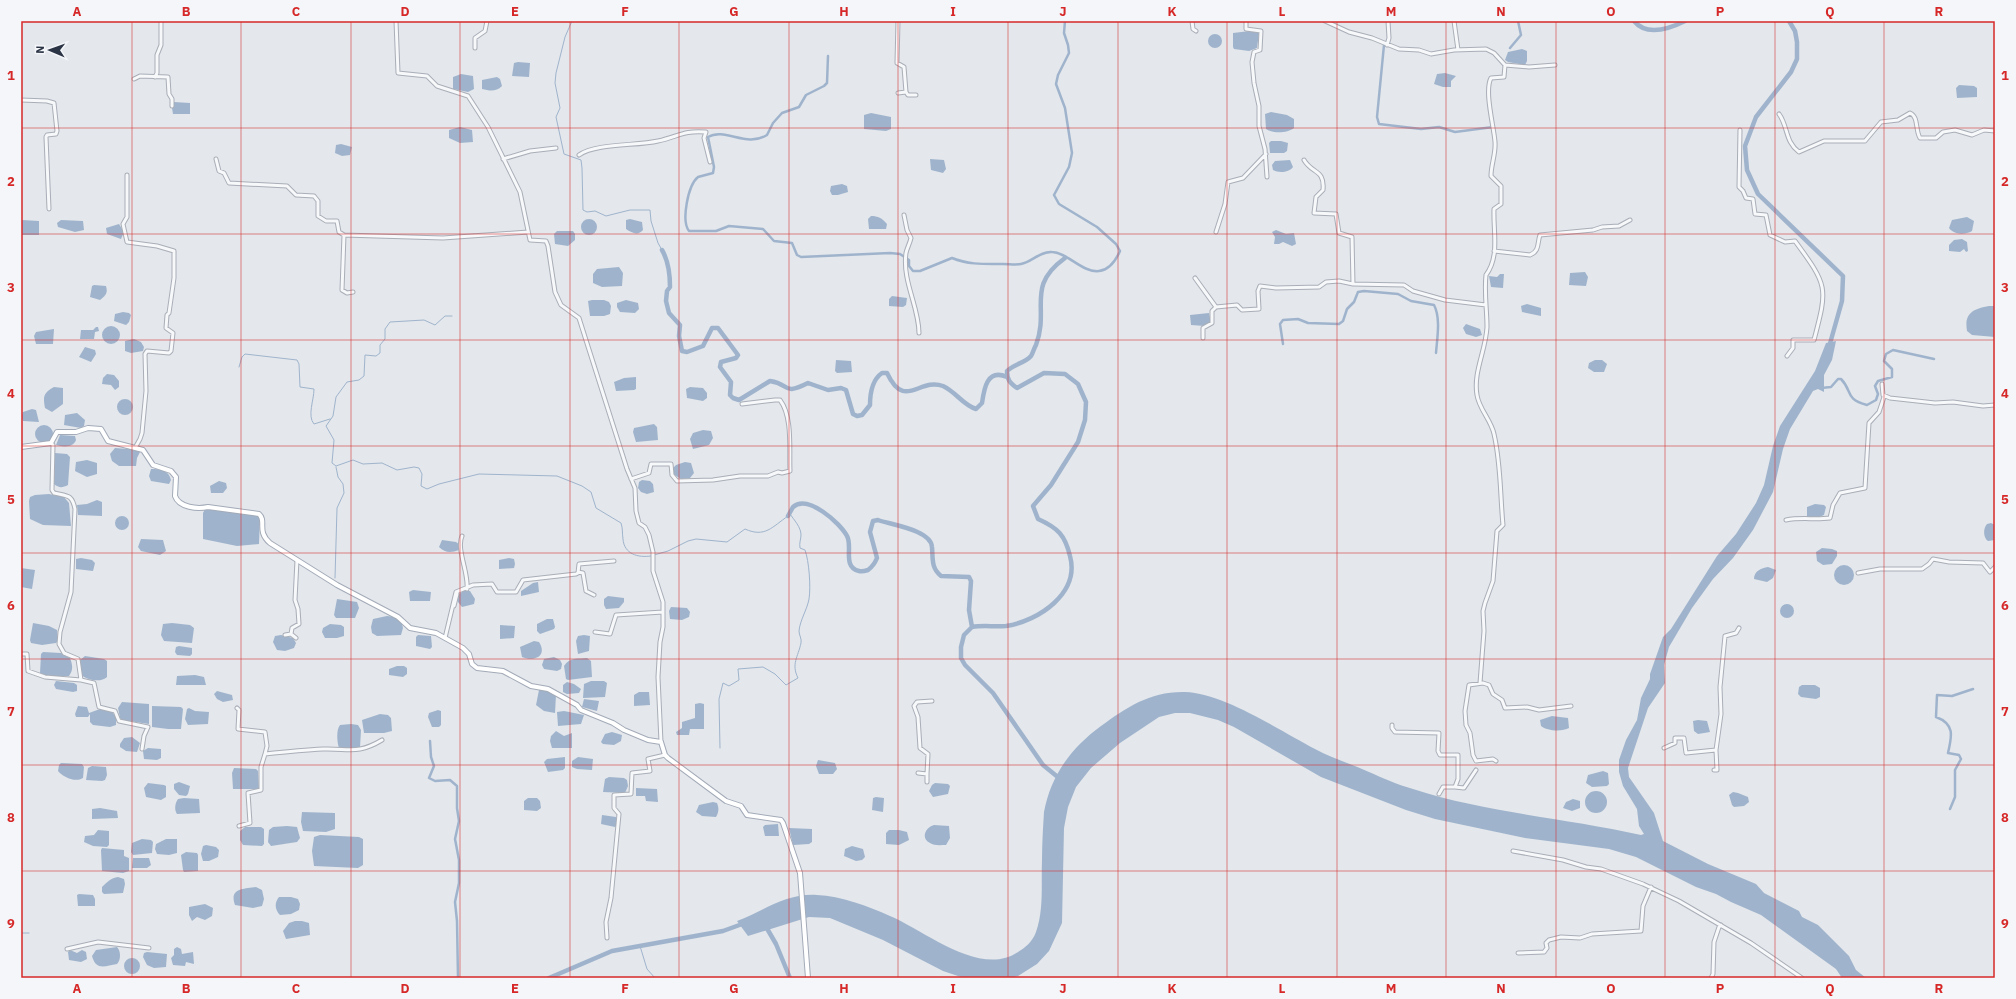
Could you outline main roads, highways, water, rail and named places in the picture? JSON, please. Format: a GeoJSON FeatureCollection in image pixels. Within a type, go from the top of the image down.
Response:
{"type":"FeatureCollection","features":[{"type":"Feature","properties":{"kind":"main road"},"geometry":{"type":"LineString","coordinates":[[21,447],[51,442],[57,432],[76,432],[86,428],[96,428],[101,429],[108,441],[144,450],[153,465],[168,470],[174,474],[176,483],[175,496],[179,502],[200,509],[208,507],[259,514],[262,519],[261,531],[264,537],[337,585],[398,616],[410,628],[436,633],[467,651],[472,664],[477,668],[503,672],[531,686],[548,689],[582,710],[613,723],[624,730],[648,740],[661,742],[665,755],[723,799],[741,806],[747,816],[767,817],[780,820],[783,823],[800,873],[808,978]]}},
{"type":"Feature","properties":{"kind":"water"},"geometry":{"type":"Polygon","coordinates":[[[1250,31],[1259,33],[1257,48],[1249,51],[1234,49],[1233,33],[1250,31]]]}},
{"type":"Feature","properties":{"kind":"water"},"geometry":{"type":"Polygon","coordinates":[[[1212,34],[1218,34],[1222,38],[1222,44],[1218,48],[1212,48],[1208,44],[1208,38],[1212,34]]]}},
{"type":"Feature","properties":{"kind":"water"},"geometry":{"type":"Polygon","coordinates":[[[1522,49],[1527,51],[1527,61],[1525,65],[1508,62],[1505,60],[1508,52],[1522,49]]]}},
{"type":"Feature","properties":{"kind":"water"},"geometry":{"type":"Polygon","coordinates":[[[514,63],[530,63],[529,77],[512,76],[514,63]]]}},
{"type":"Feature","properties":{"kind":"water"},"geometry":{"type":"Polygon","coordinates":[[[1445,73],[1456,76],[1451,81],[1451,87],[1443,87],[1434,84],[1437,74],[1445,73]]]}},
{"type":"Feature","properties":{"kind":"water"},"geometry":{"type":"Polygon","coordinates":[[[461,74],[473,76],[474,89],[468,92],[453,89],[453,77],[461,74]]]}},
{"type":"Feature","properties":{"kind":"water"},"geometry":{"type":"Polygon","coordinates":[[[497,77],[500,79],[502,86],[500,88],[493,90],[482,89],[482,80],[497,77]]]}},
{"type":"Feature","properties":{"kind":"water"},"geometry":{"type":"Polygon","coordinates":[[[1959,85],[1974,86],[1977,88],[1977,97],[1957,98],[1956,88],[1959,85]]]}},
{"type":"Feature","properties":{"kind":"water"},"geometry":{"type":"Polygon","coordinates":[[[174,102],[190,103],[190,114],[173,114],[172,108],[174,102]]]}},
{"type":"Feature","properties":{"kind":"water"},"geometry":{"type":"Polygon","coordinates":[[[1271,112],[1287,115],[1294,119],[1294,128],[1288,131],[1280,132],[1272,132],[1266,129],[1265,114],[1271,112]]]}},
{"type":"Feature","properties":{"kind":"water"},"geometry":{"type":"Polygon","coordinates":[[[871,113],[891,117],[891,129],[886,131],[864,129],[864,115],[871,113]]]}},
{"type":"Feature","properties":{"kind":"water"},"geometry":{"type":"Polygon","coordinates":[[[460,127],[472,130],[473,142],[460,143],[449,138],[449,130],[460,127]]]}},
{"type":"Feature","properties":{"kind":"water"},"geometry":{"type":"Polygon","coordinates":[[[1271,141],[1288,143],[1287,151],[1284,153],[1270,153],[1269,143],[1271,141]]]}},
{"type":"Feature","properties":{"kind":"water"},"geometry":{"type":"Polygon","coordinates":[[[341,144],[352,147],[350,155],[342,156],[335,153],[336,145],[341,144]]]}},
{"type":"Feature","properties":{"kind":"water"},"geometry":{"type":"Polygon","coordinates":[[[930,159],[944,160],[946,169],[943,173],[931,170],[930,159]]]}},
{"type":"Feature","properties":{"kind":"water"},"geometry":{"type":"Polygon","coordinates":[[[1290,160],[1293,167],[1291,169],[1280,172],[1273,170],[1272,165],[1275,161],[1290,160]]]}},
{"type":"Feature","properties":{"kind":"water"},"geometry":{"type":"Polygon","coordinates":[[[842,184],[847,186],[848,192],[832,195],[830,191],[831,186],[842,184]]]}},
{"type":"Feature","properties":{"kind":"water"},"geometry":{"type":"Polygon","coordinates":[[[871,216],[878,217],[883,220],[887,224],[886,229],[869,229],[868,219],[871,216]]]}},
{"type":"Feature","properties":{"kind":"water"},"geometry":{"type":"Polygon","coordinates":[[[1967,217],[1974,221],[1972,231],[1960,234],[1949,228],[1952,220],[1967,217]]]}},
{"type":"Feature","properties":{"kind":"water"},"geometry":{"type":"Polygon","coordinates":[[[589,219],[595,221],[597,227],[595,233],[589,235],[583,233],[581,227],[583,221],[589,219]]]}},
{"type":"Feature","properties":{"kind":"water"},"geometry":{"type":"Polygon","coordinates":[[[630,219],[642,222],[643,230],[641,232],[630,232],[626,229],[626,220],[630,219]]]}},
{"type":"Feature","properties":{"kind":"water"},"geometry":{"type":"Polygon","coordinates":[[[22,220],[39,221],[39,235],[21,235],[22,220]]]}},
{"type":"Feature","properties":{"kind":"water"},"geometry":{"type":"Polygon","coordinates":[[[61,220],[83,221],[84,230],[75,232],[58,227],[57,223],[61,220]]]}},
{"type":"Feature","properties":{"kind":"water"},"geometry":{"type":"Polygon","coordinates":[[[119,224],[124,232],[121,239],[107,234],[106,228],[119,224]]]}},
{"type":"Feature","properties":{"kind":"water"},"geometry":{"type":"Polygon","coordinates":[[[1276,230],[1286,234],[1294,233],[1296,244],[1292,246],[1283,242],[1274,244],[1275,237],[1272,232],[1276,230]]]}},
{"type":"Feature","properties":{"kind":"water"},"geometry":{"type":"Polygon","coordinates":[[[557,231],[573,231],[575,234],[575,240],[568,246],[555,244],[554,234],[557,231]]]}},
{"type":"Feature","properties":{"kind":"water"},"geometry":{"type":"Polygon","coordinates":[[[1962,239],[1967,242],[1968,251],[1966,252],[1964,249],[1960,252],[1949,251],[1949,245],[1954,240],[1962,239]]]}},
{"type":"Feature","properties":{"kind":"water"},"geometry":{"type":"Polygon","coordinates":[[[619,267],[623,273],[622,286],[602,287],[593,283],[593,274],[597,269],[619,267]]]}},
{"type":"Feature","properties":{"kind":"water"},"geometry":{"type":"Polygon","coordinates":[[[1585,272],[1588,277],[1586,286],[1569,285],[1570,273],[1585,272]]]}},
{"type":"Feature","properties":{"kind":"water"},"geometry":{"type":"Polygon","coordinates":[[[1500,274],[1504,274],[1503,288],[1491,287],[1489,276],[1497,277],[1500,274]]]}},
{"type":"Feature","properties":{"kind":"water"},"geometry":{"type":"Polygon","coordinates":[[[92,286],[106,286],[106,294],[100,300],[90,297],[92,286]]]}},
{"type":"Feature","properties":{"kind":"water"},"geometry":{"type":"Polygon","coordinates":[[[892,296],[907,298],[906,305],[903,307],[889,306],[889,299],[892,296]]]}},
{"type":"Feature","properties":{"kind":"water"},"geometry":{"type":"Polygon","coordinates":[[[604,300],[609,302],[611,306],[610,314],[604,316],[590,316],[588,301],[604,300]]]}},
{"type":"Feature","properties":{"kind":"water"},"geometry":{"type":"Polygon","coordinates":[[[626,300],[638,303],[639,309],[635,313],[620,312],[617,307],[617,303],[626,300]]]}},
{"type":"Feature","properties":{"kind":"water"},"geometry":{"type":"Polygon","coordinates":[[[1527,304],[1541,308],[1541,316],[1522,312],[1521,306],[1527,304]]]}},
{"type":"Feature","properties":{"kind":"water"},"geometry":{"type":"Polygon","coordinates":[[[1995,306],[1995,337],[1972,335],[1967,331],[1966,325],[1968,316],[1974,310],[1995,306]]]}},
{"type":"Feature","properties":{"kind":"water"},"geometry":{"type":"Polygon","coordinates":[[[123,312],[131,315],[129,322],[126,325],[114,321],[115,314],[123,312]]]}},
{"type":"Feature","properties":{"kind":"water"},"geometry":{"type":"Polygon","coordinates":[[[1209,313],[1211,323],[1205,326],[1191,325],[1190,315],[1209,313]]]}},
{"type":"Feature","properties":{"kind":"water"},"geometry":{"type":"Polygon","coordinates":[[[1466,324],[1480,329],[1482,335],[1476,337],[1466,334],[1463,328],[1466,324]]]}},
{"type":"Feature","properties":{"kind":"water"},"geometry":{"type":"Polygon","coordinates":[[[111,326],[117,329],[120,335],[117,341],[111,344],[105,341],[102,335],[105,329],[111,326]]]}},
{"type":"Feature","properties":{"kind":"water"},"geometry":{"type":"Polygon","coordinates":[[[98,327],[99,331],[95,332],[94,339],[80,339],[81,330],[93,330],[98,327]]]}},
{"type":"Feature","properties":{"kind":"water"},"geometry":{"type":"Polygon","coordinates":[[[54,329],[53,344],[36,344],[34,336],[36,332],[54,329]]]}},
{"type":"Feature","properties":{"kind":"water"},"geometry":{"type":"Polygon","coordinates":[[[134,339],[141,342],[144,347],[143,351],[131,353],[125,351],[125,341],[134,339]]]}},
{"type":"Feature","properties":{"kind":"water"},"geometry":{"type":"Polygon","coordinates":[[[1836,341],[1832,360],[1824,375],[1824,392],[1818,389],[1813,391],[1790,429],[1783,449],[1773,492],[1753,530],[1733,558],[1713,579],[1692,608],[1669,647],[1664,665],[1665,683],[1648,708],[1628,768],[1629,777],[1654,813],[1663,841],[1708,864],[1756,884],[1764,893],[1799,911],[1802,917],[1818,925],[1849,956],[1856,970],[1866,978],[1842,978],[1836,969],[1761,915],[1716,894],[1696,887],[1636,857],[1609,849],[1525,838],[1435,819],[1406,810],[1321,777],[1234,727],[1218,720],[1190,713],[1175,713],[1159,717],[1120,743],[1091,768],[1076,787],[1068,807],[1064,828],[1062,923],[1049,951],[1037,964],[1018,976],[1011,978],[961,977],[943,971],[883,940],[830,918],[809,917],[748,936],[737,921],[785,900],[806,895],[817,895],[835,897],[882,912],[952,949],[970,956],[987,959],[1003,958],[1018,952],[1031,941],[1039,923],[1042,896],[1044,812],[1047,799],[1057,774],[1080,744],[1090,734],[1111,719],[1150,697],[1173,692],[1200,694],[1217,699],[1252,714],[1321,752],[1407,787],[1441,797],[1498,810],[1641,835],[1644,834],[1639,826],[1637,809],[1623,786],[1619,772],[1619,760],[1626,740],[1637,720],[1641,698],[1650,679],[1650,674],[1663,637],[1671,629],[1717,556],[1736,534],[1756,503],[1764,485],[1773,446],[1780,426],[1815,371],[1826,343],[1836,341]]]}},
{"type":"Feature","properties":{"kind":"water"},"geometry":{"type":"Polygon","coordinates":[[[85,347],[95,350],[96,354],[91,362],[79,357],[85,347]]]}},
{"type":"Feature","properties":{"kind":"water"},"geometry":{"type":"Polygon","coordinates":[[[836,360],[851,361],[852,372],[837,373],[835,371],[836,360]]]}},
{"type":"Feature","properties":{"kind":"water"},"geometry":{"type":"Polygon","coordinates":[[[1595,360],[1602,360],[1607,364],[1604,372],[1594,372],[1588,368],[1589,363],[1595,360]]]}},
{"type":"Feature","properties":{"kind":"water"},"geometry":{"type":"Polygon","coordinates":[[[107,374],[114,375],[119,381],[119,387],[115,390],[111,385],[102,384],[103,378],[107,374]]]}},
{"type":"Feature","properties":{"kind":"water"},"geometry":{"type":"Polygon","coordinates":[[[636,377],[636,389],[616,391],[614,382],[624,378],[636,377]]]}},
{"type":"Feature","properties":{"kind":"water"},"geometry":{"type":"Polygon","coordinates":[[[54,387],[63,388],[63,404],[52,412],[45,408],[44,398],[46,393],[54,387]]]}},
{"type":"Feature","properties":{"kind":"water"},"geometry":{"type":"Polygon","coordinates":[[[690,387],[703,388],[707,393],[707,398],[703,401],[687,398],[686,389],[690,387]]]}},
{"type":"Feature","properties":{"kind":"water"},"geometry":{"type":"Polygon","coordinates":[[[122,399],[128,399],[133,404],[131,413],[128,415],[122,415],[117,410],[117,404],[122,399]]]}},
{"type":"Feature","properties":{"kind":"water"},"geometry":{"type":"Polygon","coordinates":[[[32,409],[36,410],[39,422],[23,421],[21,416],[23,412],[32,409]]]}},
{"type":"Feature","properties":{"kind":"water"},"geometry":{"type":"Polygon","coordinates":[[[77,413],[85,420],[84,426],[81,428],[64,425],[65,415],[77,413]]]}},
{"type":"Feature","properties":{"kind":"water"},"geometry":{"type":"Polygon","coordinates":[[[654,424],[657,427],[658,440],[636,442],[633,432],[634,428],[654,424]]]}},
{"type":"Feature","properties":{"kind":"water"},"geometry":{"type":"Polygon","coordinates":[[[44,425],[50,428],[53,434],[50,440],[44,443],[38,440],[35,434],[38,428],[44,425]]]}},
{"type":"Feature","properties":{"kind":"water"},"geometry":{"type":"Polygon","coordinates":[[[703,430],[711,431],[713,438],[709,445],[693,449],[690,439],[693,433],[703,430]]]}},
{"type":"Feature","properties":{"kind":"water"},"geometry":{"type":"Polygon","coordinates":[[[60,435],[75,436],[75,443],[70,446],[56,445],[60,435]]]}},
{"type":"Feature","properties":{"kind":"water"},"geometry":{"type":"Polygon","coordinates":[[[115,448],[141,450],[137,458],[136,466],[119,466],[112,461],[110,454],[115,448]]]}},
{"type":"Feature","properties":{"kind":"water"},"geometry":{"type":"Polygon","coordinates":[[[55,453],[67,454],[70,457],[68,485],[64,487],[59,487],[54,484],[55,453]]]}},
{"type":"Feature","properties":{"kind":"water"},"geometry":{"type":"Polygon","coordinates":[[[87,460],[97,463],[97,474],[87,477],[75,471],[76,462],[87,460]]]}},
{"type":"Feature","properties":{"kind":"water"},"geometry":{"type":"Polygon","coordinates":[[[685,462],[691,463],[694,473],[690,478],[681,479],[673,474],[673,468],[676,465],[685,462]]]}},
{"type":"Feature","properties":{"kind":"water"},"geometry":{"type":"Polygon","coordinates":[[[151,469],[166,472],[171,480],[169,484],[151,481],[149,476],[151,469]]]}},
{"type":"Feature","properties":{"kind":"water"},"geometry":{"type":"Polygon","coordinates":[[[642,480],[650,481],[653,484],[654,492],[647,494],[641,492],[638,488],[639,482],[642,480]]]}},
{"type":"Feature","properties":{"kind":"water"},"geometry":{"type":"Polygon","coordinates":[[[219,481],[226,483],[227,488],[223,493],[211,493],[210,486],[219,481]]]}},
{"type":"Feature","properties":{"kind":"water"},"geometry":{"type":"Polygon","coordinates":[[[49,494],[64,497],[69,503],[71,526],[43,525],[30,519],[30,497],[49,494]]]}},
{"type":"Feature","properties":{"kind":"water"},"geometry":{"type":"Polygon","coordinates":[[[97,500],[102,502],[102,516],[78,515],[77,505],[87,504],[97,500]]]}},
{"type":"Feature","properties":{"kind":"water"},"geometry":{"type":"Polygon","coordinates":[[[1815,504],[1824,505],[1826,507],[1824,515],[1817,518],[1807,518],[1807,507],[1815,504]]]}},
{"type":"Feature","properties":{"kind":"water"},"geometry":{"type":"Polygon","coordinates":[[[210,508],[258,515],[260,517],[259,544],[237,546],[203,539],[203,513],[205,509],[210,508]]]}},
{"type":"Feature","properties":{"kind":"water"},"geometry":{"type":"Polygon","coordinates":[[[119,516],[125,516],[129,520],[129,526],[125,530],[119,530],[115,526],[115,520],[119,516]]]}},
{"type":"Feature","properties":{"kind":"water"},"geometry":{"type":"Polygon","coordinates":[[[1991,523],[1995,525],[1995,540],[1988,541],[1985,538],[1984,530],[1987,524],[1991,523]]]}},
{"type":"Feature","properties":{"kind":"water"},"geometry":{"type":"Polygon","coordinates":[[[141,539],[163,540],[166,551],[160,555],[141,551],[138,547],[141,539]]]}},
{"type":"Feature","properties":{"kind":"water"},"geometry":{"type":"Polygon","coordinates":[[[442,540],[456,542],[460,545],[459,550],[451,552],[444,550],[439,547],[442,540]]]}},
{"type":"Feature","properties":{"kind":"water"},"geometry":{"type":"Polygon","coordinates":[[[1822,548],[1837,551],[1837,556],[1832,564],[1823,565],[1817,561],[1816,552],[1822,548]]]}},
{"type":"Feature","properties":{"kind":"water"},"geometry":{"type":"Polygon","coordinates":[[[81,558],[92,560],[95,563],[93,571],[76,569],[76,559],[81,558]]]}},
{"type":"Feature","properties":{"kind":"water"},"geometry":{"type":"Polygon","coordinates":[[[509,558],[514,559],[514,568],[499,569],[499,560],[509,558]]]}},
{"type":"Feature","properties":{"kind":"water"},"geometry":{"type":"Polygon","coordinates":[[[1844,565],[1851,568],[1854,575],[1851,582],[1844,585],[1837,582],[1834,575],[1837,568],[1844,565]]]}},
{"type":"Feature","properties":{"kind":"water"},"geometry":{"type":"Polygon","coordinates":[[[1768,567],[1776,570],[1773,578],[1767,582],[1754,579],[1754,576],[1758,570],[1768,567]]]}},
{"type":"Feature","properties":{"kind":"water"},"geometry":{"type":"Polygon","coordinates":[[[21,568],[35,570],[32,589],[21,587],[21,568]]]}},
{"type":"Feature","properties":{"kind":"water"},"geometry":{"type":"Polygon","coordinates":[[[538,582],[539,592],[521,596],[521,591],[533,583],[538,582]]]}},
{"type":"Feature","properties":{"kind":"water"},"geometry":{"type":"Polygon","coordinates":[[[413,590],[431,592],[430,601],[410,601],[409,592],[413,590]]]}},
{"type":"Feature","properties":{"kind":"water"},"geometry":{"type":"Polygon","coordinates":[[[463,591],[470,591],[475,599],[474,604],[462,607],[458,602],[457,596],[463,591]]]}},
{"type":"Feature","properties":{"kind":"water"},"geometry":{"type":"Polygon","coordinates":[[[608,596],[624,598],[624,602],[619,608],[606,609],[604,599],[608,596]]]}},
{"type":"Feature","properties":{"kind":"water"},"geometry":{"type":"Polygon","coordinates":[[[337,599],[357,602],[359,608],[355,618],[336,618],[334,615],[337,599]]]}},
{"type":"Feature","properties":{"kind":"water"},"geometry":{"type":"Polygon","coordinates":[[[1784,604],[1790,604],[1794,608],[1794,614],[1790,618],[1784,618],[1780,614],[1780,608],[1784,604]]]}},
{"type":"Feature","properties":{"kind":"water"},"geometry":{"type":"Polygon","coordinates":[[[671,607],[687,608],[690,612],[689,617],[682,620],[670,619],[669,611],[671,607]]]}},
{"type":"Feature","properties":{"kind":"water"},"geometry":{"type":"Polygon","coordinates":[[[387,616],[396,617],[401,620],[403,628],[401,635],[377,636],[372,633],[371,627],[373,619],[387,616]]]}},
{"type":"Feature","properties":{"kind":"water"},"geometry":{"type":"Polygon","coordinates":[[[547,619],[553,619],[555,627],[554,629],[540,634],[537,631],[537,624],[547,619]]]}},
{"type":"Feature","properties":{"kind":"water"},"geometry":{"type":"Polygon","coordinates":[[[33,623],[49,626],[57,630],[58,641],[56,643],[42,645],[31,643],[30,640],[33,623]]]}},
{"type":"Feature","properties":{"kind":"water"},"geometry":{"type":"Polygon","coordinates":[[[172,623],[190,625],[194,628],[192,643],[164,641],[161,635],[163,624],[172,623]]]}},
{"type":"Feature","properties":{"kind":"water"},"geometry":{"type":"Polygon","coordinates":[[[330,624],[341,625],[344,627],[344,636],[337,638],[325,638],[322,632],[323,628],[330,624]]]}},
{"type":"Feature","properties":{"kind":"water"},"geometry":{"type":"Polygon","coordinates":[[[500,625],[515,626],[514,638],[500,639],[500,625]]]}},
{"type":"Feature","properties":{"kind":"water"},"geometry":{"type":"Polygon","coordinates":[[[281,635],[293,638],[296,643],[294,648],[285,651],[277,650],[273,642],[275,636],[281,635]]]}},
{"type":"Feature","properties":{"kind":"water"},"geometry":{"type":"Polygon","coordinates":[[[418,635],[431,636],[432,647],[430,649],[416,646],[416,637],[418,635]]]}},
{"type":"Feature","properties":{"kind":"water"},"geometry":{"type":"Polygon","coordinates":[[[578,636],[590,636],[589,651],[578,654],[576,641],[578,636]]]}},
{"type":"Feature","properties":{"kind":"water"},"geometry":{"type":"Polygon","coordinates":[[[534,641],[539,642],[542,651],[541,654],[538,657],[531,659],[522,657],[520,647],[534,641]]]}},
{"type":"Feature","properties":{"kind":"water"},"geometry":{"type":"Polygon","coordinates":[[[176,647],[192,648],[192,654],[190,656],[177,655],[175,652],[176,647]]]}},
{"type":"Feature","properties":{"kind":"water"},"geometry":{"type":"Polygon","coordinates":[[[43,652],[61,653],[70,658],[72,668],[69,676],[50,676],[40,673],[41,654],[43,652]]]}},
{"type":"Feature","properties":{"kind":"water"},"geometry":{"type":"Polygon","coordinates":[[[85,656],[104,659],[107,661],[107,677],[101,680],[94,680],[81,675],[80,660],[85,656]]]}},
{"type":"Feature","properties":{"kind":"water"},"geometry":{"type":"Polygon","coordinates":[[[554,657],[560,660],[562,664],[561,669],[557,671],[544,669],[542,665],[544,659],[554,657]]]}},
{"type":"Feature","properties":{"kind":"water"},"geometry":{"type":"Polygon","coordinates":[[[587,658],[591,661],[592,677],[566,679],[564,666],[566,663],[574,659],[587,658]]]}},
{"type":"Feature","properties":{"kind":"water"},"geometry":{"type":"Polygon","coordinates":[[[397,666],[404,666],[407,668],[407,674],[403,677],[389,675],[389,669],[397,666]]]}},
{"type":"Feature","properties":{"kind":"water"},"geometry":{"type":"Polygon","coordinates":[[[195,675],[204,677],[206,685],[176,685],[177,676],[195,675]]]}},
{"type":"Feature","properties":{"kind":"water"},"geometry":{"type":"Polygon","coordinates":[[[56,681],[74,683],[77,685],[77,691],[73,692],[56,689],[54,685],[56,681]]]}},
{"type":"Feature","properties":{"kind":"water"},"geometry":{"type":"Polygon","coordinates":[[[591,681],[604,681],[607,683],[605,697],[583,698],[584,684],[591,681]]]}},
{"type":"Feature","properties":{"kind":"water"},"geometry":{"type":"Polygon","coordinates":[[[567,682],[574,684],[581,689],[579,693],[567,694],[563,692],[563,685],[567,682]]]}},
{"type":"Feature","properties":{"kind":"water"},"geometry":{"type":"Polygon","coordinates":[[[1802,685],[1815,685],[1820,688],[1820,697],[1816,699],[1801,697],[1798,694],[1799,687],[1802,685]]]}},
{"type":"Feature","properties":{"kind":"water"},"geometry":{"type":"Polygon","coordinates":[[[544,689],[556,695],[555,713],[544,711],[536,705],[539,690],[544,689]]]}},
{"type":"Feature","properties":{"kind":"water"},"geometry":{"type":"Polygon","coordinates":[[[217,691],[232,695],[233,700],[223,702],[217,699],[214,694],[217,691]]]}},
{"type":"Feature","properties":{"kind":"water"},"geometry":{"type":"Polygon","coordinates":[[[639,692],[649,692],[650,705],[634,706],[634,695],[639,692]]]}},
{"type":"Feature","properties":{"kind":"water"},"geometry":{"type":"Polygon","coordinates":[[[584,699],[599,701],[597,711],[582,707],[584,699]]]}},
{"type":"Feature","properties":{"kind":"water"},"geometry":{"type":"Polygon","coordinates":[[[122,702],[149,704],[149,724],[122,720],[120,718],[118,708],[122,702]]]}},
{"type":"Feature","properties":{"kind":"water"},"geometry":{"type":"Polygon","coordinates":[[[695,704],[704,704],[704,729],[690,729],[689,735],[677,735],[676,732],[682,728],[682,722],[695,718],[695,704]]]}},
{"type":"Feature","properties":{"kind":"water"},"geometry":{"type":"Polygon","coordinates":[[[78,706],[87,707],[89,713],[100,709],[112,711],[116,718],[116,725],[110,727],[93,725],[90,722],[90,714],[88,717],[76,717],[75,714],[78,706]]]}},
{"type":"Feature","properties":{"kind":"water"},"geometry":{"type":"Polygon","coordinates":[[[152,706],[181,707],[183,709],[181,729],[152,727],[152,706]]]}},
{"type":"Feature","properties":{"kind":"water"},"geometry":{"type":"Polygon","coordinates":[[[189,708],[195,711],[209,712],[208,724],[188,725],[185,719],[187,709],[189,708]]]}},
{"type":"Feature","properties":{"kind":"water"},"geometry":{"type":"Polygon","coordinates":[[[438,710],[441,711],[441,725],[439,727],[432,727],[428,717],[429,713],[438,710]]]}},
{"type":"Feature","properties":{"kind":"water"},"geometry":{"type":"Polygon","coordinates":[[[564,711],[584,715],[581,724],[558,726],[557,712],[564,711]]]}},
{"type":"Feature","properties":{"kind":"water"},"geometry":{"type":"Polygon","coordinates":[[[380,714],[388,715],[391,718],[392,731],[384,733],[364,733],[362,720],[380,714]]]}},
{"type":"Feature","properties":{"kind":"water"},"geometry":{"type":"Polygon","coordinates":[[[1552,716],[1568,718],[1569,728],[1555,730],[1547,729],[1541,726],[1540,720],[1552,716]]]}},
{"type":"Feature","properties":{"kind":"water"},"geometry":{"type":"Polygon","coordinates":[[[1693,721],[1707,721],[1710,732],[1698,734],[1694,731],[1693,721]]]}},
{"type":"Feature","properties":{"kind":"water"},"geometry":{"type":"Polygon","coordinates":[[[340,725],[358,725],[361,730],[360,748],[339,748],[337,736],[340,725]]]}},
{"type":"Feature","properties":{"kind":"water"},"geometry":{"type":"Polygon","coordinates":[[[556,731],[564,736],[572,733],[572,748],[552,748],[550,741],[551,736],[556,731]]]}},
{"type":"Feature","properties":{"kind":"water"},"geometry":{"type":"Polygon","coordinates":[[[612,732],[622,735],[621,741],[614,745],[603,744],[601,742],[605,734],[612,732]]]}},
{"type":"Feature","properties":{"kind":"water"},"geometry":{"type":"Polygon","coordinates":[[[132,737],[140,743],[137,752],[126,751],[120,747],[120,744],[124,738],[132,737]]]}},
{"type":"Feature","properties":{"kind":"water"},"geometry":{"type":"Polygon","coordinates":[[[148,748],[161,749],[161,758],[157,760],[144,759],[143,751],[148,748]]]}},
{"type":"Feature","properties":{"kind":"water"},"geometry":{"type":"Polygon","coordinates":[[[565,757],[565,768],[563,770],[548,772],[544,762],[547,759],[565,757]]]}},
{"type":"Feature","properties":{"kind":"water"},"geometry":{"type":"Polygon","coordinates":[[[578,757],[593,759],[592,770],[577,769],[572,767],[572,761],[578,757]]]}},
{"type":"Feature","properties":{"kind":"water"},"geometry":{"type":"Polygon","coordinates":[[[818,760],[835,763],[837,769],[833,774],[819,774],[816,766],[818,760]]]}},
{"type":"Feature","properties":{"kind":"water"},"geometry":{"type":"Polygon","coordinates":[[[61,763],[82,764],[84,767],[83,778],[73,780],[63,775],[58,771],[61,763]]]}},
{"type":"Feature","properties":{"kind":"water"},"geometry":{"type":"Polygon","coordinates":[[[92,766],[106,767],[107,775],[105,780],[86,780],[88,768],[92,766]]]}},
{"type":"Feature","properties":{"kind":"water"},"geometry":{"type":"Polygon","coordinates":[[[234,768],[256,769],[258,771],[259,789],[233,789],[232,773],[234,768]]]}},
{"type":"Feature","properties":{"kind":"water"},"geometry":{"type":"Polygon","coordinates":[[[1603,771],[1608,773],[1609,784],[1607,786],[1592,787],[1586,783],[1588,775],[1603,771]]]}},
{"type":"Feature","properties":{"kind":"water"},"geometry":{"type":"Polygon","coordinates":[[[609,777],[624,778],[627,780],[628,786],[625,793],[603,792],[605,779],[609,777]]]}},
{"type":"Feature","properties":{"kind":"water"},"geometry":{"type":"Polygon","coordinates":[[[179,782],[190,786],[186,796],[179,795],[174,789],[174,784],[179,782]]]}},
{"type":"Feature","properties":{"kind":"water"},"geometry":{"type":"Polygon","coordinates":[[[148,783],[166,786],[166,797],[161,800],[146,797],[144,788],[148,783]]]}},
{"type":"Feature","properties":{"kind":"water"},"geometry":{"type":"Polygon","coordinates":[[[935,783],[948,784],[950,786],[948,794],[933,797],[929,791],[935,783]]]}},
{"type":"Feature","properties":{"kind":"water"},"geometry":{"type":"Polygon","coordinates":[[[636,788],[657,789],[658,802],[646,801],[645,796],[636,796],[636,788]]]}},
{"type":"Feature","properties":{"kind":"water"},"geometry":{"type":"Polygon","coordinates":[[[1596,791],[1604,794],[1607,802],[1604,810],[1596,813],[1588,810],[1585,802],[1588,794],[1596,791]]]}},
{"type":"Feature","properties":{"kind":"water"},"geometry":{"type":"Polygon","coordinates":[[[1733,792],[1748,797],[1749,802],[1744,806],[1734,807],[1729,795],[1733,792]]]}},
{"type":"Feature","properties":{"kind":"water"},"geometry":{"type":"Polygon","coordinates":[[[528,798],[537,798],[540,801],[541,808],[537,811],[524,810],[524,801],[528,798]]]}},
{"type":"Feature","properties":{"kind":"water"},"geometry":{"type":"Polygon","coordinates":[[[873,798],[884,798],[883,812],[872,810],[873,798]]]}},
{"type":"Feature","properties":{"kind":"water"},"geometry":{"type":"Polygon","coordinates":[[[178,799],[199,799],[200,813],[177,814],[175,809],[176,802],[178,799]]]}},
{"type":"Feature","properties":{"kind":"water"},"geometry":{"type":"Polygon","coordinates":[[[1573,799],[1580,801],[1580,808],[1572,811],[1563,808],[1566,802],[1573,799]]]}},
{"type":"Feature","properties":{"kind":"water"},"geometry":{"type":"Polygon","coordinates":[[[713,802],[717,803],[718,807],[716,817],[702,816],[696,812],[699,805],[713,802]]]}},
{"type":"Feature","properties":{"kind":"water"},"geometry":{"type":"Polygon","coordinates":[[[100,808],[117,811],[118,818],[92,819],[92,809],[100,808]]]}},
{"type":"Feature","properties":{"kind":"water"},"geometry":{"type":"Polygon","coordinates":[[[302,812],[335,813],[335,829],[326,832],[303,831],[301,822],[302,812]]]}},
{"type":"Feature","properties":{"kind":"water"},"geometry":{"type":"Polygon","coordinates":[[[602,815],[616,817],[617,825],[615,827],[601,824],[602,815]]]}},
{"type":"Feature","properties":{"kind":"water"},"geometry":{"type":"Polygon","coordinates":[[[778,824],[779,836],[765,836],[763,827],[765,825],[778,824]]]}},
{"type":"Feature","properties":{"kind":"water"},"geometry":{"type":"Polygon","coordinates":[[[934,825],[949,826],[950,838],[946,845],[933,845],[925,838],[925,833],[927,830],[934,825]]]}},
{"type":"Feature","properties":{"kind":"water"},"geometry":{"type":"Polygon","coordinates":[[[245,827],[261,827],[264,829],[264,844],[262,846],[243,845],[240,840],[240,831],[245,827]]]}},
{"type":"Feature","properties":{"kind":"water"},"geometry":{"type":"Polygon","coordinates":[[[273,827],[297,827],[300,838],[297,842],[271,846],[268,842],[269,830],[273,827]]]}},
{"type":"Feature","properties":{"kind":"water"},"geometry":{"type":"Polygon","coordinates":[[[789,828],[812,829],[812,842],[809,844],[793,845],[789,828]]]}},
{"type":"Feature","properties":{"kind":"water"},"geometry":{"type":"Polygon","coordinates":[[[98,830],[109,831],[109,845],[107,847],[93,846],[84,842],[85,836],[94,835],[98,830]]]}},
{"type":"Feature","properties":{"kind":"water"},"geometry":{"type":"Polygon","coordinates":[[[889,830],[907,832],[909,840],[899,845],[886,844],[886,833],[889,830]]]}},
{"type":"Feature","properties":{"kind":"water"},"geometry":{"type":"Polygon","coordinates":[[[320,835],[359,837],[363,839],[363,865],[358,868],[314,866],[312,851],[314,837],[320,835]]]}},
{"type":"Feature","properties":{"kind":"water"},"geometry":{"type":"Polygon","coordinates":[[[142,839],[151,840],[153,842],[152,853],[133,855],[131,852],[132,843],[142,839]]]}},
{"type":"Feature","properties":{"kind":"water"},"geometry":{"type":"Polygon","coordinates":[[[166,839],[177,839],[177,853],[169,855],[157,854],[155,849],[156,844],[166,839]]]}},
{"type":"Feature","properties":{"kind":"water"},"geometry":{"type":"Polygon","coordinates":[[[206,845],[216,847],[219,850],[218,857],[209,861],[203,861],[201,854],[203,846],[206,845]]]}},
{"type":"Feature","properties":{"kind":"water"},"geometry":{"type":"Polygon","coordinates":[[[852,846],[863,849],[865,857],[862,860],[856,861],[844,856],[845,849],[852,846]]]}},
{"type":"Feature","properties":{"kind":"water"},"geometry":{"type":"Polygon","coordinates":[[[102,848],[124,850],[124,856],[129,858],[129,871],[123,873],[102,871],[102,848]]]}},
{"type":"Feature","properties":{"kind":"water"},"geometry":{"type":"Polygon","coordinates":[[[186,852],[197,853],[198,871],[184,872],[181,855],[186,852]]]}},
{"type":"Feature","properties":{"kind":"water"},"geometry":{"type":"Polygon","coordinates":[[[133,858],[149,858],[151,865],[147,868],[132,868],[133,858]]]}},
{"type":"Feature","properties":{"kind":"water"},"geometry":{"type":"Polygon","coordinates":[[[118,877],[124,879],[125,884],[123,893],[104,894],[102,892],[102,887],[111,879],[118,877]]]}},
{"type":"Feature","properties":{"kind":"water"},"geometry":{"type":"Polygon","coordinates":[[[256,887],[262,890],[264,899],[262,906],[253,908],[235,905],[234,895],[238,890],[256,887]]]}},
{"type":"Feature","properties":{"kind":"water"},"geometry":{"type":"Polygon","coordinates":[[[77,895],[93,895],[95,899],[95,906],[78,906],[77,895]]]}},
{"type":"Feature","properties":{"kind":"water"},"geometry":{"type":"Polygon","coordinates":[[[279,897],[291,897],[298,899],[300,904],[299,910],[291,914],[280,915],[276,906],[276,902],[279,897]]]}},
{"type":"Feature","properties":{"kind":"water"},"geometry":{"type":"Polygon","coordinates":[[[205,904],[213,908],[212,916],[205,920],[197,917],[192,921],[189,915],[189,907],[205,904]]]}},
{"type":"Feature","properties":{"kind":"water"},"geometry":{"type":"Polygon","coordinates":[[[295,921],[309,923],[310,935],[286,939],[283,931],[289,923],[295,921]]]}},
{"type":"Feature","properties":{"kind":"water"},"geometry":{"type":"Polygon","coordinates":[[[117,947],[120,956],[117,964],[99,966],[96,964],[92,956],[96,950],[117,947]]]}},
{"type":"Feature","properties":{"kind":"water"},"geometry":{"type":"Polygon","coordinates":[[[177,947],[181,949],[182,954],[193,952],[194,964],[186,962],[185,966],[173,965],[171,958],[174,955],[174,949],[177,947]]]}},
{"type":"Feature","properties":{"kind":"water"},"geometry":{"type":"Polygon","coordinates":[[[70,950],[77,953],[82,950],[86,952],[87,959],[81,962],[69,960],[68,952],[70,950]]]}},
{"type":"Feature","properties":{"kind":"water"},"geometry":{"type":"Polygon","coordinates":[[[144,953],[167,954],[166,967],[154,968],[147,965],[143,957],[144,953]]]}},
{"type":"Feature","properties":{"kind":"water"},"geometry":{"type":"Polygon","coordinates":[[[132,958],[139,963],[140,966],[135,973],[132,974],[125,969],[124,966],[129,959],[132,958]]]}},
{"type":"Feature","properties":{"kind":"waterway"},"geometry":{"type":"LineString","coordinates":[[572,21],[565,37],[556,73],[555,83],[560,108],[556,117],[564,154],[581,160],[583,210],[587,212],[595,211],[606,216],[630,210],[650,210],[651,221],[658,243],[662,250]]}},
{"type":"Feature","properties":{"kind":"waterway"},"geometry":{"type":"LineString","coordinates":[[828,56],[827,83],[806,95],[799,107],[782,113],[773,123],[767,135],[751,139],[721,134],[708,137],[714,167],[713,173],[698,177],[691,187],[686,212],[689,231],[716,231],[729,226],[763,229],[774,241],[792,243],[797,255],[801,257],[890,253],[900,254],[909,260],[909,266],[913,271],[920,271],[952,258],[977,264],[1019,264],[1025,263],[1048,252],[1058,253],[1087,269],[1099,271],[1109,267],[1116,258],[1120,251],[1116,244],[1097,227],[1059,204],[1054,195],[1069,167],[1072,153],[1065,108],[1056,84],[1058,75],[1069,53],[1064,33],[1065,21]]}},
{"type":"Feature","properties":{"kind":"waterway"},"geometry":{"type":"LineString","coordinates":[[1510,48],[1521,35],[1518,21]]}},
{"type":"Feature","properties":{"kind":"waterway"},"geometry":{"type":"LineString","coordinates":[[1634,21],[1639,26],[1652,30],[1665,29],[1685,21]]}},
{"type":"Feature","properties":{"kind":"waterway"},"geometry":{"type":"LineString","coordinates":[[1789,21],[1795,31],[1797,42],[1797,59],[1791,72],[1756,117],[1745,146],[1747,170],[1758,194],[1843,276],[1842,301],[1829,347]]}},
{"type":"Feature","properties":{"kind":"waterway"},"geometry":{"type":"LineString","coordinates":[[1384,45],[1377,117],[1379,124],[1421,129],[1439,127],[1455,132],[1493,127]]}},
{"type":"Feature","properties":{"kind":"waterway"},"geometry":{"type":"LineString","coordinates":[[662,250],[668,264],[670,277],[670,287],[667,291],[666,301],[669,313],[680,325],[679,336],[682,351],[687,352],[703,346],[712,328],[718,328],[738,355],[736,358],[721,362],[720,367],[731,382],[730,395],[733,398],[739,400],[770,381],[777,382],[790,389],[794,389],[808,383],[828,390],[841,388],[846,390],[853,414],[857,416],[862,415],[870,405],[871,392],[876,379],[882,373],[887,373],[900,390],[913,390],[934,384],[943,386],[967,405],[976,409],[982,403],[988,381],[995,375],[1007,377]]}},
{"type":"Feature","properties":{"kind":"waterway"},"geometry":{"type":"LineString","coordinates":[[1059,778],[1043,765],[993,693],[965,665],[961,658],[961,647],[964,635],[972,627],[1006,626],[1031,618],[1054,603],[1063,593],[1069,582],[1071,569],[1070,556],[1066,543],[1056,529],[1038,519],[1033,506],[1051,485],[1078,442],[1085,420],[1086,402],[1078,384],[1065,374],[1044,373],[1017,388],[1009,381],[1007,371],[1032,355],[1040,332],[1042,289],[1046,279],[1053,269],[1065,258]]}},
{"type":"Feature","properties":{"kind":"waterway"},"geometry":{"type":"LineString","coordinates":[[1283,344],[1280,324],[1283,320],[1298,319],[1308,323],[1339,324],[1343,321],[1347,309],[1354,302],[1358,292],[1364,291],[1398,294],[1411,301],[1434,305],[1438,322],[1436,353]]}},
{"type":"Feature","properties":{"kind":"waterway"},"geometry":{"type":"LineString","coordinates":[[452,316],[445,316],[435,325],[424,320],[390,322],[385,329],[385,339],[380,345],[380,353],[376,356],[365,355],[364,376],[359,380],[347,382],[336,397],[333,416],[326,426],[334,440],[332,463],[336,466],[353,460],[363,464],[382,463],[397,470],[414,467],[419,468],[422,474],[421,486],[427,489],[439,484],[479,474],[557,476],[582,486],[591,492],[596,508],[621,523],[624,544],[632,554],[651,556]]}},
{"type":"Feature","properties":{"kind":"waterway"},"geometry":{"type":"LineString","coordinates":[[1821,388],[1831,387],[1838,379],[1841,379],[1845,383],[1852,397],[1860,403],[1867,405],[1876,400],[1878,394],[1875,386],[1878,381],[1892,377],[1892,369],[1884,361],[1886,354],[1893,350],[1934,359]]}},
{"type":"Feature","properties":{"kind":"waterway"},"geometry":{"type":"LineString","coordinates":[[239,367],[242,357],[245,354],[297,360],[299,364],[300,387],[314,389],[311,412],[312,421],[314,424],[330,419]]}},
{"type":"Feature","properties":{"kind":"waterway"},"geometry":{"type":"LineString","coordinates":[[335,578],[337,508],[344,493],[343,484],[338,477],[336,467]]}},
{"type":"Feature","properties":{"kind":"waterway"},"geometry":{"type":"LineString","coordinates":[[788,516],[793,507],[799,504],[807,504],[815,507],[831,518],[838,524],[847,536],[849,540],[849,561],[854,569],[860,571],[868,570],[877,558],[870,532],[873,521],[878,520],[901,526],[925,536],[930,541],[934,566],[941,576],[969,577],[971,581],[969,610],[972,627]]}},
{"type":"Feature","properties":{"kind":"waterway"},"geometry":{"type":"LineString","coordinates":[[720,748],[719,699],[723,683],[729,686],[739,680],[738,669],[763,667],[775,674],[786,685],[798,678],[795,664],[801,642],[799,631],[809,599],[810,581],[809,567],[805,550],[800,548],[801,532],[790,514]]}},
{"type":"Feature","properties":{"kind":"waterway"},"geometry":{"type":"LineString","coordinates":[[654,555],[668,551],[688,541],[696,539],[727,542],[745,529],[763,532],[788,516]]}},
{"type":"Feature","properties":{"kind":"waterway"},"geometry":{"type":"LineString","coordinates":[[1950,809],[1955,797],[1955,770],[1961,759],[1959,755],[1948,753],[1951,731],[1946,723],[1936,717],[1937,695],[1952,696],[1973,689]]}},
{"type":"Feature","properties":{"kind":"waterway"},"geometry":{"type":"LineString","coordinates":[[430,741],[431,757],[434,766],[429,778],[435,781],[450,780],[457,786],[457,808],[459,821],[455,839],[459,860],[459,883],[455,902],[457,921],[458,978]]}},
{"type":"Feature","properties":{"kind":"waterway"},"geometry":{"type":"LineString","coordinates":[[549,978],[612,951],[723,931],[745,923]]}},
{"type":"Feature","properties":{"kind":"waterway"},"geometry":{"type":"LineString","coordinates":[[765,925],[776,944],[790,978]]}},
{"type":"Feature","properties":{"kind":"waterway"},"geometry":{"type":"LineString","coordinates":[[21,933],[29,933]]}},
{"type":"Feature","properties":{"kind":"waterway"},"geometry":{"type":"LineString","coordinates":[[640,946],[647,969],[655,978]]}}]}
